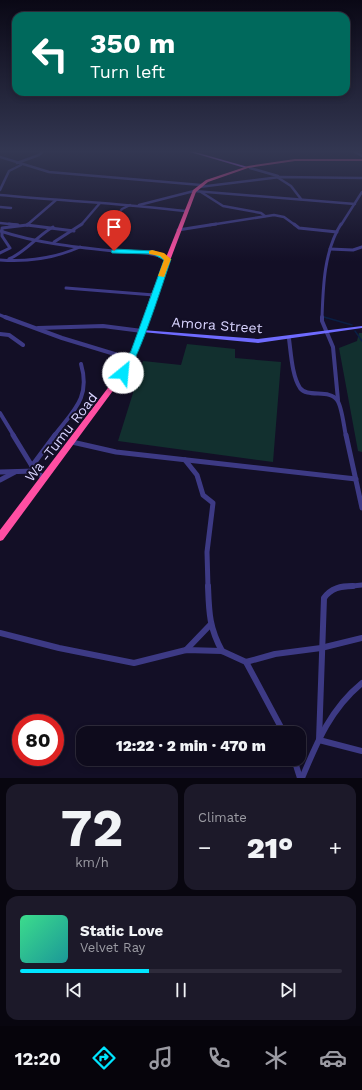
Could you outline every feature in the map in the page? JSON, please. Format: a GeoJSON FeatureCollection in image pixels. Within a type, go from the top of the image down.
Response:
{"type":"FeatureCollection","features":[{"type":"Feature","properties":{"kind":"highway","name":"Wa -Tumu Road"},"geometry":{"type":"LineString","coordinates":[[0,537],[110,392],[131,359],[185,211],[199,189]]}},
{"type":"Feature","properties":{"kind":"street"},"geometry":{"type":"LineString","coordinates":[[193,188],[301,199],[362,203]]}},
{"type":"Feature","properties":{"kind":"street"},"geometry":{"type":"LineString","coordinates":[[139,205],[204,188]]}},
{"type":"Feature","properties":{"kind":"street"},"geometry":{"type":"LineString","coordinates":[[293,188],[301,199]]}},
{"type":"Feature","properties":{"kind":"street"},"geometry":{"type":"LineString","coordinates":[[199,189],[215,204],[225,209],[261,213],[265,216]]}},
{"type":"Feature","properties":{"kind":"street"},"geometry":{"type":"LineString","coordinates":[[362,192],[337,232],[330,249],[323,293],[322,321],[333,347],[338,400],[362,508]]}},
{"type":"Feature","properties":{"kind":"street"},"geometry":{"type":"LineString","coordinates":[[0,195],[132,204],[185,211]]}},
{"type":"Feature","properties":{"kind":"street"},"geometry":{"type":"LineString","coordinates":[[27,224],[56,200]]}},
{"type":"Feature","properties":{"kind":"street"},"geometry":{"type":"LineString","coordinates":[[54,243],[81,225],[100,203]]}},
{"type":"Feature","properties":{"kind":"street"},"geometry":{"type":"LineString","coordinates":[[108,227],[122,209],[132,204]]}},
{"type":"Feature","properties":{"kind":"street"},"geometry":{"type":"LineString","coordinates":[[0,207],[11,208]]}},
{"type":"Feature","properties":{"kind":"street"},"geometry":{"type":"LineString","coordinates":[[178,230],[265,216],[284,217],[294,225],[304,230],[337,232]]}},
{"type":"Feature","properties":{"kind":"street"},"geometry":{"type":"LineString","coordinates":[[0,223],[23,225]]}},
{"type":"Feature","properties":{"kind":"street"},"geometry":{"type":"LineString","coordinates":[[1,231],[2,228],[12,228],[27,224],[74,231]]}},
{"type":"Feature","properties":{"kind":"street"},"geometry":{"type":"LineString","coordinates":[[1,261],[22,254],[34,240],[53,227]]}},
{"type":"Feature","properties":{"kind":"street"},"geometry":{"type":"LineString","coordinates":[[3,237],[12,228]]}},
{"type":"Feature","properties":{"kind":"street"},"geometry":{"type":"LineString","coordinates":[[1,231],[24,239],[80,247],[114,251],[154,252],[168,259]]}},
{"type":"Feature","properties":{"kind":"street"},"geometry":{"type":"LineString","coordinates":[[0,254],[8,251],[10,248],[3,241],[1,231]]}},
{"type":"Feature","properties":{"kind":"street"},"geometry":{"type":"LineString","coordinates":[[1,261],[61,254],[80,247]]}},
{"type":"Feature","properties":{"kind":"street"},"geometry":{"type":"LineString","coordinates":[[330,249],[353,250],[362,247]]}},
{"type":"Feature","properties":{"kind":"street"},"geometry":{"type":"LineString","coordinates":[[66,288],[154,295]]}},
{"type":"Feature","properties":{"kind":"street"},"geometry":{"type":"LineString","coordinates":[[0,315],[131,359]]}},
{"type":"Feature","properties":{"kind":"street"},"geometry":{"type":"LineString","coordinates":[[36,328],[96,326],[117,327],[142,331]]}},
{"type":"Feature","properties":{"kind":"street","name":"Amora Street"},"geometry":{"type":"LineString","coordinates":[[142,331],[258,341],[289,339],[362,327]]}},
{"type":"Feature","properties":{"kind":"street"},"geometry":{"type":"LineString","coordinates":[[0,334],[9,335],[23,345]]}},
{"type":"Feature","properties":{"kind":"street"},"geometry":{"type":"LineString","coordinates":[[289,339],[297,383],[300,388],[304,391],[333,396],[338,400]]}},
{"type":"Feature","properties":{"kind":"street"},"geometry":{"type":"LineString","coordinates":[[32,466],[82,399],[85,391],[84,376],[81,364]]}},
{"type":"Feature","properties":{"kind":"street"},"geometry":{"type":"LineString","coordinates":[[0,413],[35,472],[44,478]]}},
{"type":"Feature","properties":{"kind":"street"},"geometry":{"type":"LineString","coordinates":[[72,442],[116,452],[356,479]]}},
{"type":"Feature","properties":{"kind":"street"},"geometry":{"type":"LineString","coordinates":[[185,460],[198,478],[199,487],[204,499],[213,503],[207,552],[210,625],[222,651]]}},
{"type":"Feature","properties":{"kind":"street"},"geometry":{"type":"LineString","coordinates":[[0,480],[17,471]]}},
{"type":"Feature","properties":{"kind":"street"},"geometry":{"type":"LineString","coordinates":[[0,472],[35,472]]}},
{"type":"Feature","properties":{"kind":"street"},"geometry":{"type":"LineString","coordinates":[[319,740],[322,606],[326,594],[345,586],[362,585]]}},
{"type":"Feature","properties":{"kind":"street"},"geometry":{"type":"LineString","coordinates":[[186,650],[210,625]]}},
{"type":"Feature","properties":{"kind":"street"},"geometry":{"type":"LineString","coordinates":[[0,633],[58,648],[134,662],[141,662],[186,650],[222,651],[246,662],[280,726]]}},
{"type":"Feature","properties":{"kind":"street"},"geometry":{"type":"LineString","coordinates":[[246,662],[275,654],[321,648],[362,638]]}},
{"type":"Feature","properties":{"kind":"street"},"geometry":{"type":"LineString","coordinates":[[301,778],[336,707],[362,682]]}},
{"type":"Feature","properties":{"kind":"street"},"geometry":{"type":"LineString","coordinates":[[319,740],[362,751]]}},
{"type":"Feature","properties":{"kind":"street"},"geometry":{"type":"LineString","coordinates":[[297,766],[301,778]]}},
{"type":"Feature","properties":{"kind":"green space"},"geometry":{"type":"Polygon","coordinates":[[[359,333],[362,333],[362,452],[358,451],[339,348],[357,341],[359,333]]]}},
{"type":"Feature","properties":{"kind":"green space"},"geometry":{"type":"Polygon","coordinates":[[[187,344],[235,349],[235,358],[281,362],[273,462],[118,441],[143,361],[181,365],[187,344]]]}},
{"type":"Feature","properties":{"kind":"waterway"},"geometry":{"type":"LineString","coordinates":[[327,318],[324,317],[352,325]]}},
{"type":"Feature","properties":{"kind":"waterway"},"geometry":{"type":"LineString","coordinates":[[355,331],[362,341]]}},
{"type":"Feature","properties":{"kind":"slow traffic"},"geometry":{"type":"LineString","coordinates":[[152,252],[162,255],[168,259],[161,276]]}},
{"type":"Feature","properties":{"kind":"route"},"geometry":{"type":"LineString","coordinates":[[114,251],[154,252],[168,259],[135,351],[123,373]]}}]}
